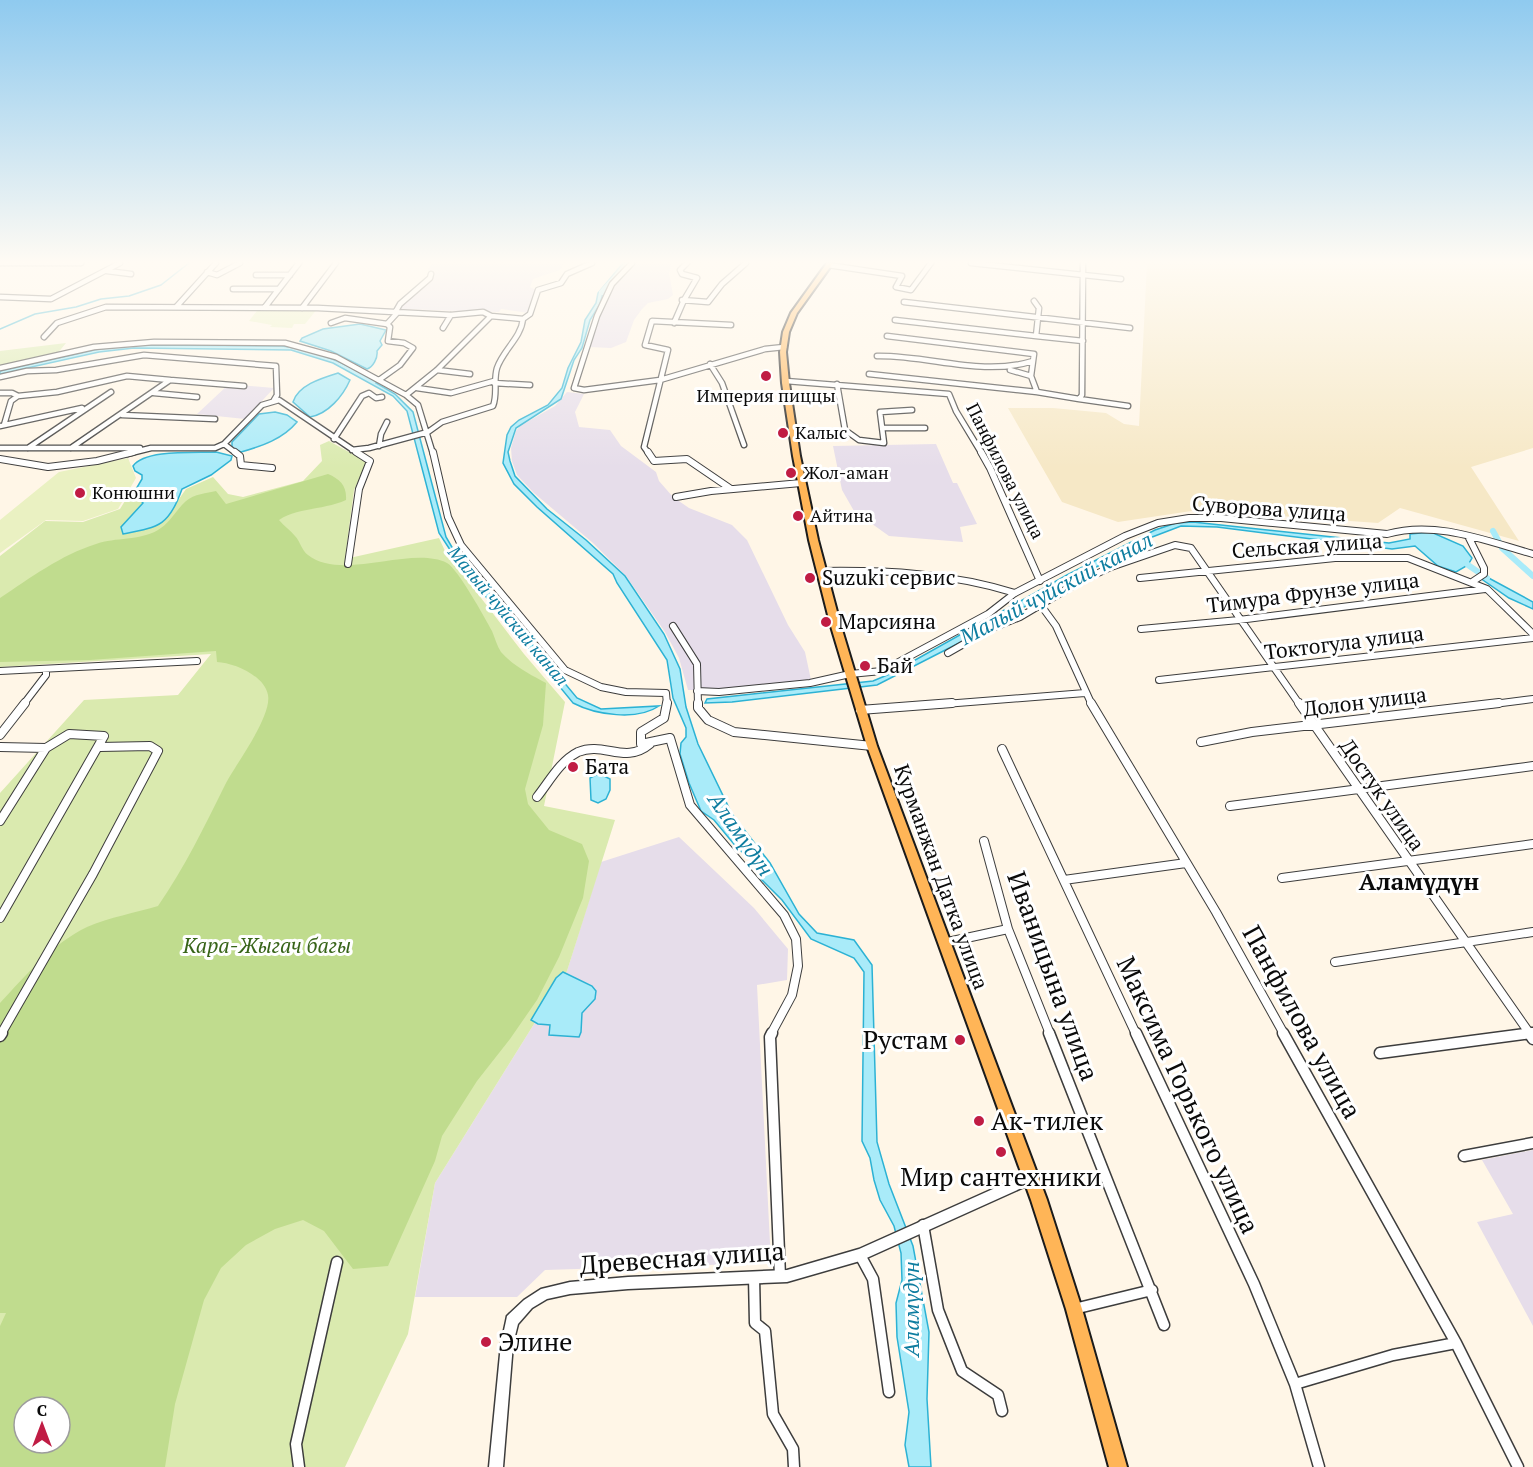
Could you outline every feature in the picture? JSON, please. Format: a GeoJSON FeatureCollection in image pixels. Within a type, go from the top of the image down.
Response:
{"type":"FeatureCollection","features":[{"type":"Feature","properties":{"kind":"main road","name":"Курманжан Датка улица"},"geometry":{"type":"LineString","coordinates":[[788,331],[784,347],[786,381],[801,483],[822,571],[860,710],[942,944],[1030,1178],[1074,1309],[1118,1467]]}},
{"type":"Feature","properties":{"kind":"street"},"geometry":{"type":"LineString","coordinates":[[44,337],[49,331]]}},
{"type":"Feature","properties":{"kind":"street"},"geometry":{"type":"LineString","coordinates":[[379,380],[400,365],[413,348],[404,343],[388,341],[389,331]]}},
{"type":"Feature","properties":{"kind":"street"},"geometry":{"type":"LineString","coordinates":[[405,395],[417,388],[437,370],[476,331]]}},
{"type":"Feature","properties":{"kind":"street"},"geometry":{"type":"LineString","coordinates":[[352,450],[379,446],[426,432],[442,422],[493,406],[496,401],[494,382],[502,357],[513,338],[521,331]]}},
{"type":"Feature","properties":{"kind":"street"},"geometry":{"type":"LineString","coordinates":[[592,331],[573,387],[584,390],[660,380],[765,349],[784,347]]}},
{"type":"Feature","properties":{"kind":"street"},"geometry":{"type":"LineString","coordinates":[[649,331],[645,345],[661,346],[668,350],[644,447],[654,460],[687,459],[731,489]]}},
{"type":"Feature","properties":{"kind":"street"},"geometry":{"type":"LineString","coordinates":[[996,331],[1083,341]]}},
{"type":"Feature","properties":{"kind":"street"},"geometry":{"type":"LineString","coordinates":[[1036,336],[1037,331]]}},
{"type":"Feature","properties":{"kind":"street"},"geometry":{"type":"LineString","coordinates":[[1079,399],[1082,395],[1083,331]]}},
{"type":"Feature","properties":{"kind":"street"},"geometry":{"type":"LineString","coordinates":[[887,336],[1034,354],[1031,376],[1037,392]]}},
{"type":"Feature","properties":{"kind":"street"},"geometry":{"type":"LineString","coordinates":[[0,368],[94,347],[131,343],[285,343],[336,357],[405,395],[418,405],[448,517],[461,545],[565,670],[580,681],[623,693],[666,693],[668,714],[663,720],[641,732],[641,744],[650,744],[670,738],[690,805],[784,915],[796,939],[798,966],[792,995],[770,1037],[780,1276]]}},
{"type":"Feature","properties":{"kind":"street"},"geometry":{"type":"LineString","coordinates":[[0,377],[27,371],[67,369],[144,355],[265,365],[276,366],[277,395],[274,400]]}},
{"type":"Feature","properties":{"kind":"street"},"geometry":{"type":"LineString","coordinates":[[877,356],[896,355],[1000,369],[1031,376]]}},
{"type":"Feature","properties":{"kind":"street"},"geometry":{"type":"LineString","coordinates":[[1000,369],[1016,367],[1033,361]]}},
{"type":"Feature","properties":{"kind":"street"},"geometry":{"type":"LineString","coordinates":[[710,364],[725,385],[737,432],[744,446]]}},
{"type":"Feature","properties":{"kind":"street"},"geometry":{"type":"LineString","coordinates":[[437,370],[470,374]]}},
{"type":"Feature","properties":{"kind":"street"},"geometry":{"type":"LineString","coordinates":[[662,371],[679,374]]}},
{"type":"Feature","properties":{"kind":"street"},"geometry":{"type":"LineString","coordinates":[[869,374],[1037,392],[1128,406]]}},
{"type":"Feature","properties":{"kind":"street"},"geometry":{"type":"LineString","coordinates":[[2,425],[11,401],[18,396],[57,392],[127,376],[244,386]]}},
{"type":"Feature","properties":{"kind":"street"},"geometry":{"type":"LineString","coordinates":[[71,448],[171,380]]}},
{"type":"Feature","properties":{"kind":"street","name":"Панфилова улица"},"geometry":{"type":"LineString","coordinates":[[786,381],[949,394],[956,411],[990,468],[1040,581]]}},
{"type":"Feature","properties":{"kind":"street"},"geometry":{"type":"LineString","coordinates":[[417,388],[451,393],[494,382],[530,385]]}},
{"type":"Feature","properties":{"kind":"street"},"geometry":{"type":"LineString","coordinates":[[837,384],[845,430],[859,440],[884,443],[880,412],[912,410]]}},
{"type":"Feature","properties":{"kind":"street"},"geometry":{"type":"LineString","coordinates":[[0,393],[12,393],[18,396]]}},
{"type":"Feature","properties":{"kind":"street"},"geometry":{"type":"LineString","coordinates":[[28,448],[111,393]]}},
{"type":"Feature","properties":{"kind":"street"},"geometry":{"type":"LineString","coordinates":[[154,393],[197,397]]}},
{"type":"Feature","properties":{"kind":"street"},"geometry":{"type":"LineString","coordinates":[[334,439],[362,396],[369,393],[376,398],[382,397]]}},
{"type":"Feature","properties":{"kind":"street"},"geometry":{"type":"LineString","coordinates":[[0,448],[215,448],[224,444],[262,405],[274,400],[283,401],[334,439],[370,461],[359,489],[348,564]]}},
{"type":"Feature","properties":{"kind":"street"},"geometry":{"type":"LineString","coordinates":[[2,425],[88,407]]}},
{"type":"Feature","properties":{"kind":"street"},"geometry":{"type":"LineString","coordinates":[[120,415],[215,419]]}},
{"type":"Feature","properties":{"kind":"street"},"geometry":{"type":"LineString","coordinates":[[379,446],[381,434],[387,422]]}},
{"type":"Feature","properties":{"kind":"street"},"geometry":{"type":"LineString","coordinates":[[883,428],[925,428]]}},
{"type":"Feature","properties":{"kind":"street"},"geometry":{"type":"LineString","coordinates":[[224,444],[240,456],[241,465],[272,468]]}},
{"type":"Feature","properties":{"kind":"street"},"geometry":{"type":"LineString","coordinates":[[0,459],[48,467],[97,461],[151,448]]}},
{"type":"Feature","properties":{"kind":"street"},"geometry":{"type":"LineString","coordinates":[[676,497],[731,489],[801,483]]}},
{"type":"Feature","properties":{"kind":"street","name":"Суворова улица"},"geometry":{"type":"LineString","coordinates":[[697,694],[810,683],[850,674],[882,671],[988,614],[1015,593],[1125,536],[1158,523],[1189,518],[1221,518],[1388,534],[1401,528],[1427,527],[1533,554]]}},
{"type":"Feature","properties":{"kind":"street"},"geometry":{"type":"LineString","coordinates":[[1469,538],[1485,566],[1481,576],[1472,582]]}},
{"type":"Feature","properties":{"kind":"street","name":"Достук улица"},"geometry":{"type":"LineString","coordinates":[[1040,604],[1111,567],[1175,545],[1191,548],[1204,571],[1532,1035]]}},
{"type":"Feature","properties":{"kind":"street","name":"Сельская улица"},"geometry":{"type":"LineString","coordinates":[[1140,579],[1335,558],[1399,557],[1414,560],[1487,589],[1533,636]]}},
{"type":"Feature","properties":{"kind":"street"},"geometry":{"type":"LineString","coordinates":[[822,571],[900,572],[981,581],[1015,593]]}},
{"type":"Feature","properties":{"kind":"street","name":"Тимура Фрунзе улица"},"geometry":{"type":"LineString","coordinates":[[1142,629],[1239,620],[1487,589]]}},
{"type":"Feature","properties":{"kind":"street"},"geometry":{"type":"LineString","coordinates":[[948,653],[1040,604]]}},
{"type":"Feature","properties":{"kind":"street","name":"Панфилова улица"},"geometry":{"type":"LineString","coordinates":[[1040,604],[1056,626],[1085,693],[1216,912],[1455,1343],[1518,1467]]}},
{"type":"Feature","properties":{"kind":"street"},"geometry":{"type":"LineString","coordinates":[[673,626],[698,664],[698,708],[708,720],[734,732],[872,746]]}},
{"type":"Feature","properties":{"kind":"street","name":"Токтогула улица"},"geometry":{"type":"LineString","coordinates":[[1159,680],[1533,636]]}},
{"type":"Feature","properties":{"kind":"street"},"geometry":{"type":"LineString","coordinates":[[0,672],[197,661]]}},
{"type":"Feature","properties":{"kind":"street"},"geometry":{"type":"LineString","coordinates":[[0,735],[46,675],[46,669]]}},
{"type":"Feature","properties":{"kind":"street"},"geometry":{"type":"LineString","coordinates":[[860,710],[1085,693]]}},
{"type":"Feature","properties":{"kind":"street","name":"Долон улица"},"geometry":{"type":"LineString","coordinates":[[1201,742],[1252,732],[1533,699]]}},
{"type":"Feature","properties":{"kind":"street"},"geometry":{"type":"LineString","coordinates":[[0,821],[46,748],[67,734],[104,735],[100,747],[0,918]]}},
{"type":"Feature","properties":{"kind":"street"},"geometry":{"type":"LineString","coordinates":[[537,797],[578,753],[602,749],[630,755],[644,751],[650,744]]}},
{"type":"Feature","properties":{"kind":"street"},"geometry":{"type":"LineString","coordinates":[[0,1036],[93,874],[158,751],[150,746],[100,747]]}},
{"type":"Feature","properties":{"kind":"street"},"geometry":{"type":"LineString","coordinates":[[0,747],[46,748]]}},
{"type":"Feature","properties":{"kind":"street","name":"Максима Горького улица"},"geometry":{"type":"LineString","coordinates":[[1002,749],[1254,1284],[1295,1384],[1319,1467]]}},
{"type":"Feature","properties":{"kind":"street"},"geometry":{"type":"LineString","coordinates":[[1230,806],[1533,766]]}},
{"type":"Feature","properties":{"kind":"street","name":"Иваницына улица"},"geometry":{"type":"LineString","coordinates":[[984,841],[1008,929],[1164,1325]]}},
{"type":"Feature","properties":{"kind":"street"},"geometry":{"type":"LineString","coordinates":[[1282,878],[1533,844]]}},
{"type":"Feature","properties":{"kind":"street"},"geometry":{"type":"LineString","coordinates":[[1064,880],[1186,863]]}},
{"type":"Feature","properties":{"kind":"street"},"geometry":{"type":"LineString","coordinates":[[942,944],[1008,929]]}},
{"type":"Feature","properties":{"kind":"street"},"geometry":{"type":"LineString","coordinates":[[1335,962],[1533,932]]}},
{"type":"Feature","properties":{"kind":"street"},"geometry":{"type":"LineString","coordinates":[[1380,1053],[1532,1035]]}},
{"type":"Feature","properties":{"kind":"street"},"geometry":{"type":"LineString","coordinates":[[1464,1156],[1533,1143]]}},
{"type":"Feature","properties":{"kind":"street","name":"Древесная улица"},"geometry":{"type":"LineString","coordinates":[[496,1467],[507,1344],[512,1321],[528,1304],[545,1293],[570,1288],[780,1276],[866,1252],[1030,1178]]}},
{"type":"Feature","properties":{"kind":"street"},"geometry":{"type":"LineString","coordinates":[[921,1226],[938,1310],[962,1371],[998,1395],[1002,1411]]}},
{"type":"Feature","properties":{"kind":"street"},"geometry":{"type":"LineString","coordinates":[[866,1252],[873,1279],[889,1392]]}},
{"type":"Feature","properties":{"kind":"street"},"geometry":{"type":"LineString","coordinates":[[299,1467],[296,1444],[337,1262]]}},
{"type":"Feature","properties":{"kind":"street"},"geometry":{"type":"LineString","coordinates":[[754,1277],[755,1323],[765,1331],[773,1414],[793,1449],[794,1467]]}},
{"type":"Feature","properties":{"kind":"street"},"geometry":{"type":"LineString","coordinates":[[1074,1309],[1152,1290]]}},
{"type":"Feature","properties":{"kind":"street"},"geometry":{"type":"LineString","coordinates":[[1295,1384],[1393,1356],[1455,1343]]}},
{"type":"Feature","properties":{"kind":"shaded area"},"geometry":{"type":"Polygon","coordinates":[[[594,331],[630,331],[626,342],[611,348],[589,347],[594,331]]]}},
{"type":"Feature","properties":{"kind":"shaded area"},"geometry":{"type":"Polygon","coordinates":[[[1144,331],[1533,331],[1533,448],[1471,467],[1519,541],[1400,508],[1378,523],[1198,510],[1118,522],[1062,502],[1008,408],[1053,408],[1106,413],[1124,424],[1139,426],[1144,331]]]}},
{"type":"Feature","properties":{"kind":"shaded area"},"geometry":{"type":"Polygon","coordinates":[[[229,384],[274,388],[245,419],[197,414],[229,384]]]}},
{"type":"Feature","properties":{"kind":"shaded area"},"geometry":{"type":"Polygon","coordinates":[[[567,392],[584,394],[575,412],[579,427],[610,430],[621,446],[656,472],[659,481],[673,497],[689,508],[732,525],[747,540],[788,625],[805,652],[811,680],[721,690],[688,690],[679,658],[665,632],[626,576],[517,475],[512,461],[511,448],[516,431],[520,426],[555,406],[567,392]]]}},
{"type":"Feature","properties":{"kind":"shaded area"},"geometry":{"type":"Polygon","coordinates":[[[936,444],[953,483],[957,483],[977,524],[960,527],[963,542],[889,536],[854,511],[842,490],[833,446],[936,444]]]}},
{"type":"Feature","properties":{"kind":"shaded area"},"geometry":{"type":"Polygon","coordinates":[[[679,837],[754,908],[788,949],[787,980],[757,985],[771,1263],[545,1270],[517,1297],[415,1297],[435,1183],[567,971],[601,862],[679,837]]]}},
{"type":"Feature","properties":{"kind":"shaded area"},"geometry":{"type":"Polygon","coordinates":[[[1533,1150],[1533,1326],[1477,1222],[1513,1214],[1482,1160],[1533,1150]]]}},
{"type":"Feature","properties":{"kind":"green space"},"geometry":{"type":"Polygon","coordinates":[[[66,343],[57,354],[0,367],[0,351],[66,343]]]}},
{"type":"Feature","properties":{"kind":"green space","name":"Кара-Жыгач багы"},"geometry":{"type":"Polygon","coordinates":[[[329,441],[367,462],[354,490],[345,559],[439,538],[445,551],[524,654],[565,702],[544,806],[615,820],[567,971],[435,1183],[408,1334],[345,1467],[0,1467],[0,793],[84,700],[178,695],[211,654],[0,667],[0,556],[45,521],[83,522],[120,509],[128,496],[138,497],[143,503],[121,527],[163,522],[186,489],[213,477],[228,494],[243,497],[303,481],[322,461],[320,445],[329,441]]]}},
{"type":"Feature","properties":{"kind":"green space","name":"Конюшни"},"geometry":{"type":"Polygon","coordinates":[[[128,458],[136,478],[118,509],[83,521],[46,520],[0,553],[0,520],[59,472],[128,458]]]}},
{"type":"Feature","properties":{"kind":"green space","name":"Кара-Жыгач багы"},"geometry":{"type":"Polygon","coordinates":[[[328,474],[342,484],[346,500],[294,513],[279,520],[297,538],[308,555],[323,562],[339,565],[415,558],[432,559],[447,563],[452,567],[478,605],[501,652],[517,666],[546,683],[543,725],[525,789],[528,804],[549,830],[582,844],[589,861],[583,898],[559,957],[537,1000],[477,1081],[442,1136],[435,1161],[388,1266],[353,1269],[324,1231],[303,1220],[275,1229],[246,1245],[221,1268],[204,1300],[175,1404],[165,1467],[0,1467],[0,1326],[6,1313],[0,1313],[0,1003],[40,961],[74,934],[105,920],[158,906],[186,862],[225,785],[259,728],[268,704],[268,695],[255,676],[232,665],[217,662],[216,651],[90,660],[0,662],[0,598],[70,554],[104,542],[143,536],[158,530],[186,501],[201,494],[216,491],[226,504],[328,474]]]}},
{"type":"Feature","properties":{"kind":"water"},"geometry":{"type":"Polygon","coordinates":[[[317,331],[385,331],[380,341],[382,345],[377,351],[375,362],[367,369],[331,351],[300,341],[317,331]]]}},
{"type":"Feature","properties":{"kind":"water"},"geometry":{"type":"Polygon","coordinates":[[[583,331],[587,331],[561,399],[516,428],[508,452],[510,461],[515,476],[547,509],[586,540],[625,576],[664,634],[680,669],[686,707],[698,744],[732,814],[770,863],[799,914],[817,933],[854,940],[872,965],[877,1142],[889,1184],[913,1246],[929,1332],[927,1399],[931,1467],[909,1467],[905,1445],[909,1412],[897,1337],[896,1303],[902,1280],[901,1253],[894,1226],[880,1200],[870,1158],[862,1141],[864,972],[854,958],[811,939],[782,900],[761,879],[753,860],[738,849],[714,820],[701,811],[680,754],[681,743],[686,737],[686,728],[673,698],[667,660],[613,574],[514,484],[503,463],[507,435],[511,427],[519,420],[548,405],[562,388],[568,368],[581,342],[583,331]]]}},
{"type":"Feature","properties":{"kind":"water","name":"Малый чуйский канал"},"geometry":{"type":"Polygon","coordinates":[[[134,345],[282,346],[331,359],[377,381],[376,383],[395,394],[413,412],[446,537],[453,549],[577,698],[601,709],[659,706],[640,714],[616,715],[593,711],[573,703],[460,565],[439,533],[407,411],[393,396],[333,363],[291,350],[134,348],[99,352],[0,374],[0,371],[99,349],[134,345]]]}},
{"type":"Feature","properties":{"kind":"water"},"geometry":{"type":"Polygon","coordinates":[[[338,373],[350,380],[339,398],[323,412],[310,417],[293,402],[305,387],[338,373]]]}},
{"type":"Feature","properties":{"kind":"water"},"geometry":{"type":"Polygon","coordinates":[[[275,412],[287,415],[297,422],[279,437],[264,444],[241,452],[232,448],[232,442],[259,414],[275,412]]]}},
{"type":"Feature","properties":{"kind":"water"},"geometry":{"type":"Polygon","coordinates":[[[216,452],[232,456],[231,460],[211,475],[182,489],[167,518],[146,529],[123,534],[121,527],[143,503],[138,497],[132,496],[142,479],[142,475],[135,471],[133,466],[139,461],[159,454],[216,452]]]}},
{"type":"Feature","properties":{"kind":"water","name":"Малый чуйский канал"},"geometry":{"type":"Polygon","coordinates":[[[1193,522],[1389,543],[1410,539],[1410,534],[1431,532],[1463,546],[1472,558],[1468,565],[1456,572],[1438,566],[1415,546],[1392,549],[1217,527],[1181,526],[1147,539],[959,643],[877,685],[732,702],[705,703],[707,699],[873,681],[892,673],[1067,575],[1155,530],[1176,523],[1193,522]]]}},
{"type":"Feature","properties":{"kind":"water"},"geometry":{"type":"Polygon","coordinates":[[[1485,576],[1533,602],[1533,609],[1509,598],[1480,578],[1485,576]]]}},
{"type":"Feature","properties":{"kind":"water"},"geometry":{"type":"Polygon","coordinates":[[[596,775],[610,779],[610,790],[606,799],[598,803],[591,800],[590,778],[596,775]]]}},
{"type":"Feature","properties":{"kind":"water"},"geometry":{"type":"Polygon","coordinates":[[[563,972],[592,986],[596,991],[595,999],[582,1013],[579,1037],[549,1035],[550,1025],[538,1024],[531,1020],[556,978],[563,972]]]}},
{"type":"Feature","properties":{"kind":"waterway"},"geometry":{"type":"LineString","coordinates":[[1493,531],[1499,542]]}},
{"type":"Feature","properties":{"kind":"waterway"},"geometry":{"type":"LineString","coordinates":[[1502,548],[1533,576]]}},
{"type":"Feature","properties":{"kind":"waterway"},"geometry":{"type":"LineString","coordinates":[[1468,565],[1487,578]]}},
{"type":"Feature","properties":{"kind":"place","name":"Империя пиццы"},"geometry":{"type":"Point","coordinates":[766,376]}},
{"type":"Feature","properties":{"kind":"place","name":"Калыс"},"geometry":{"type":"Point","coordinates":[783,433]}},
{"type":"Feature","properties":{"kind":"place","name":"Жол-аман"},"geometry":{"type":"Point","coordinates":[791,473]}},
{"type":"Feature","properties":{"kind":"place","name":"Конюшни"},"geometry":{"type":"Point","coordinates":[80,493]}},
{"type":"Feature","properties":{"kind":"place","name":"Айтина"},"geometry":{"type":"Point","coordinates":[798,516]}},
{"type":"Feature","properties":{"kind":"place","name":"Suzuki сервис"},"geometry":{"type":"Point","coordinates":[810,578]}},
{"type":"Feature","properties":{"kind":"place","name":"Марсияна"},"geometry":{"type":"Point","coordinates":[826,622]}},
{"type":"Feature","properties":{"kind":"place","name":"Бай"},"geometry":{"type":"Point","coordinates":[865,666]}},
{"type":"Feature","properties":{"kind":"place","name":"Бата"},"geometry":{"type":"Point","coordinates":[573,767]}},
{"type":"Feature","properties":{"kind":"place","name":"Рустам"},"geometry":{"type":"Point","coordinates":[960,1040]}},
{"type":"Feature","properties":{"kind":"place","name":"Ак-тилек"},"geometry":{"type":"Point","coordinates":[979,1121]}},
{"type":"Feature","properties":{"kind":"place","name":"Мир сантехники"},"geometry":{"type":"Point","coordinates":[1001,1152]}},
{"type":"Feature","properties":{"kind":"place","name":"Элине"},"geometry":{"type":"Point","coordinates":[486,1342]}},
{"type":"Feature","properties":{"kind":"district","name":"Аламүдүн"},"geometry":{"type":"Point","coordinates":[1419,882]}}]}
